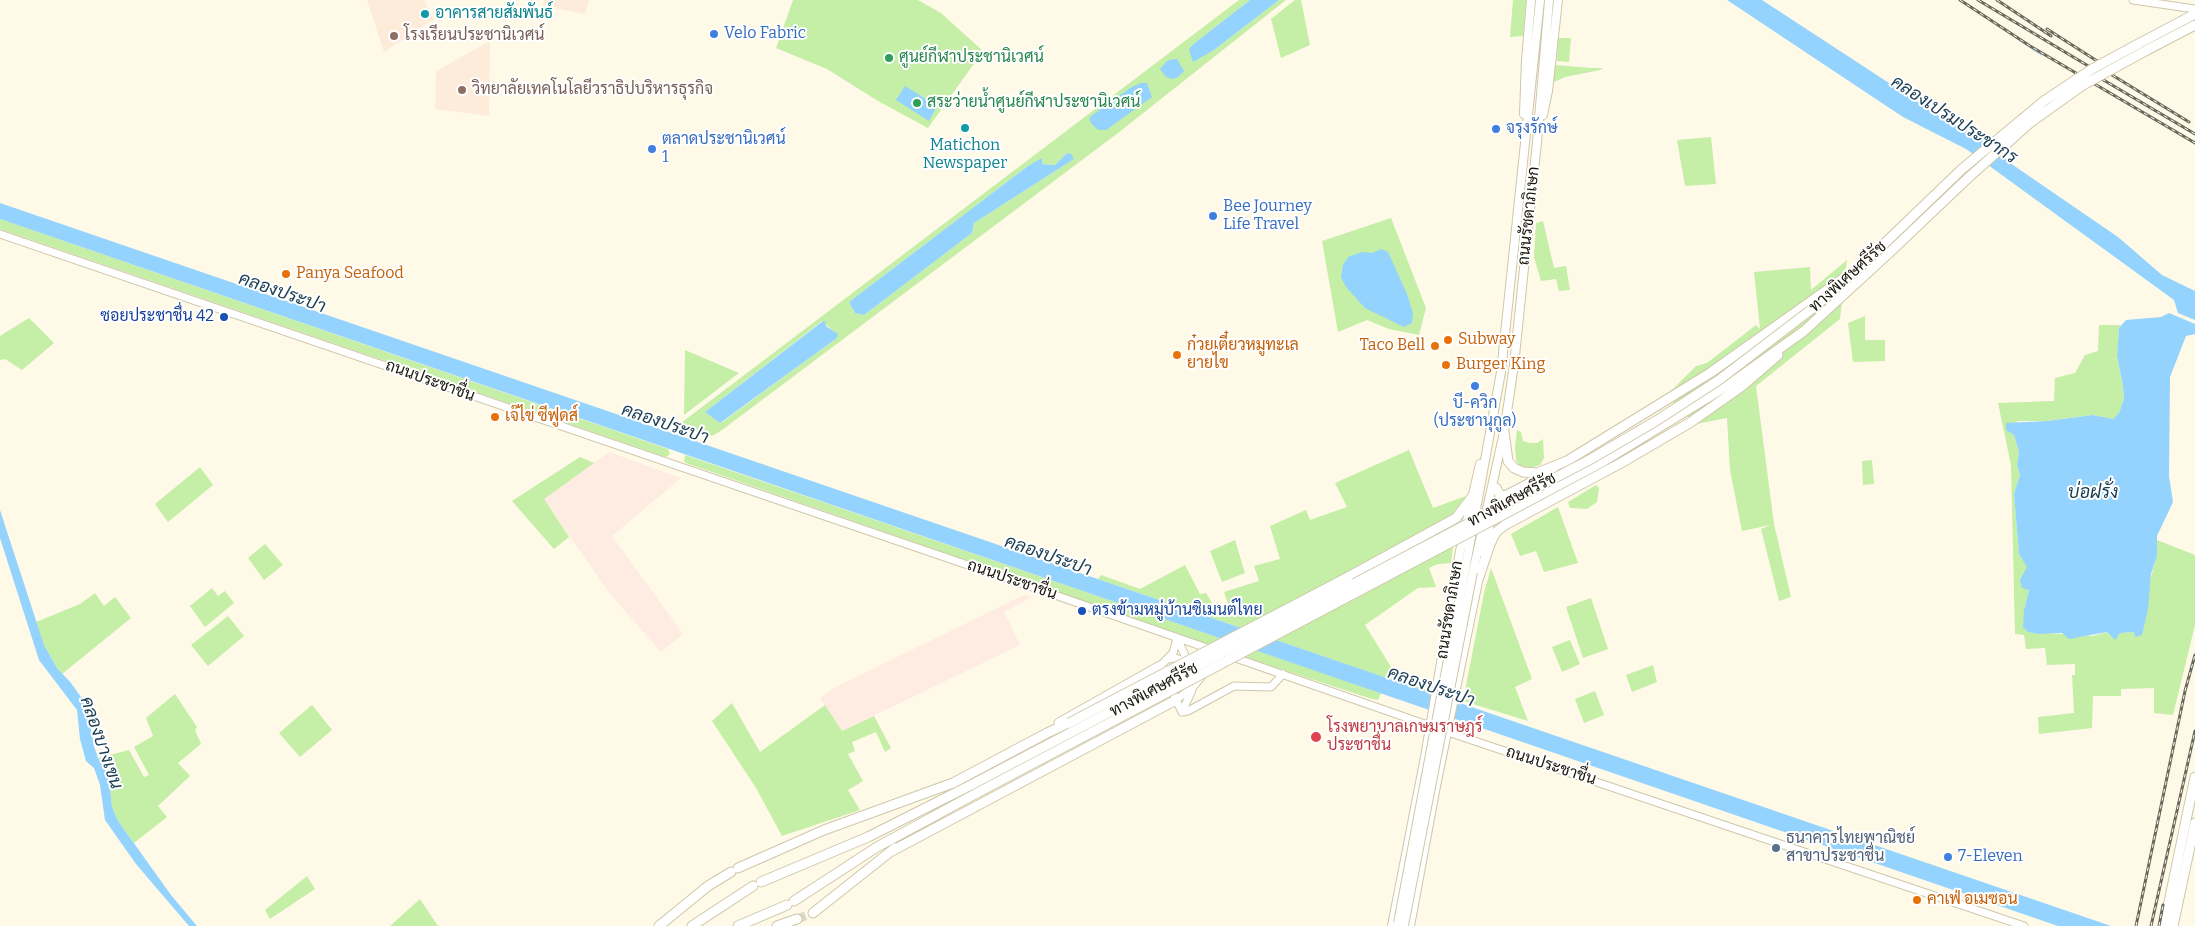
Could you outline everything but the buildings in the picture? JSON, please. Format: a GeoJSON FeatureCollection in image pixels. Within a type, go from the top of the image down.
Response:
{"type":"FeatureCollection","features":[{"type":"Feature","properties":{"kind":"highway","name":"ทางพิเศษศรีรัช"},"geometry":{"type":"LineString","coordinates":[[738,926],[791,903],[975,789],[1623,440],[1719,380],[1789,327],[1862,266],[1962,169],[2044,101],[2092,69],[2195,14]]}},
{"type":"Feature","properties":{"kind":"highway","name":"ทางพิเศษศรีรัช"},"geometry":{"type":"LineString","coordinates":[[692,926],[757,884],[975,789],[1604,461],[1730,384],[1804,331],[2046,110],[2119,64],[2195,24]]}},
{"type":"Feature","properties":{"kind":"highway"},"geometry":{"type":"LineString","coordinates":[[1496,488],[1500,495],[1505,496],[1541,478],[1710,372],[1808,301],[1862,266]]}},
{"type":"Feature","properties":{"kind":"highway"},"geometry":{"type":"LineString","coordinates":[[1472,573],[1496,532],[1505,525],[1557,498],[1691,422],[1762,370],[1804,331]]}},
{"type":"Feature","properties":{"kind":"highway"},"geometry":{"type":"LineString","coordinates":[[1504,432],[1508,461],[1514,468],[1523,472],[1537,473],[1567,461]]}},
{"type":"Feature","properties":{"kind":"highway"},"geometry":{"type":"LineString","coordinates":[[659,926],[708,886],[734,870],[824,830],[953,783],[1047,732],[1069,723],[1348,577],[1456,518],[1472,497]]}},
{"type":"Feature","properties":{"kind":"highway"},"geometry":{"type":"LineString","coordinates":[[1047,732],[1066,718],[1160,666]]}},
{"type":"Feature","properties":{"kind":"highway"},"geometry":{"type":"LineString","coordinates":[[892,851],[1176,700]]}},
{"type":"Feature","properties":{"kind":"highway"},"geometry":{"type":"LineString","coordinates":[[2164,926],[2195,777]]}},
{"type":"Feature","properties":{"kind":"highway"},"geometry":{"type":"LineString","coordinates":[[2173,926],[2195,823]]}},
{"type":"Feature","properties":{"kind":"highway"},"geometry":{"type":"LineString","coordinates":[[813,913],[892,851],[918,825]]}},
{"type":"Feature","properties":{"kind":"highway"},"geometry":{"type":"LineString","coordinates":[[777,926],[798,919]]}},
{"type":"Feature","properties":{"kind":"main road"},"geometry":{"type":"LineString","coordinates":[[1524,158],[1525,81],[1531,0]]}},
{"type":"Feature","properties":{"kind":"main road","name":"ถนนรัชดาภิเษก"},"geometry":{"type":"LineString","coordinates":[[1401,925],[1431,809],[1462,664],[1489,444],[1505,342],[1524,158],[1543,6],[1549,0]]}},
{"type":"Feature","properties":{"kind":"main road"},"geometry":{"type":"LineString","coordinates":[[1537,136],[1548,91],[1558,0]]}},
{"type":"Feature","properties":{"kind":"main road"},"geometry":{"type":"LineString","coordinates":[[2134,0],[2195,9]]}},
{"type":"Feature","properties":{"kind":"main road","name":"ถนนรัชดาภิเษก"},"geometry":{"type":"LineString","coordinates":[[1401,925],[1472,573],[1504,432],[1516,342],[1537,136],[1543,6]]}},
{"type":"Feature","properties":{"kind":"main road","name":"ถนนประชาชื่น"},"geometry":{"type":"LineString","coordinates":[[0,234],[392,367],[1448,732],[2024,926]]}},
{"type":"Feature","properties":{"kind":"main road","name":"ถนนรัชดาภิเษก"},"geometry":{"type":"LineString","coordinates":[[1401,925],[1416,804],[1460,551],[1481,461],[1489,444]]}},
{"type":"Feature","properties":{"kind":"main road","name":"ถนนรัชดาภิเษก"},"geometry":{"type":"LineString","coordinates":[[1472,573],[1496,488],[1497,461]]}},
{"type":"Feature","properties":{"kind":"main road"},"geometry":{"type":"LineString","coordinates":[[1177,638],[1174,654],[1160,666],[1182,712]]}},
{"type":"Feature","properties":{"kind":"main road"},"geometry":{"type":"LineString","coordinates":[[1177,638],[1195,676],[1193,698],[1201,704]]}},
{"type":"Feature","properties":{"kind":"main road"},"geometry":{"type":"LineString","coordinates":[[1176,700],[1194,685],[1224,654]]}},
{"type":"Feature","properties":{"kind":"main road"},"geometry":{"type":"LineString","coordinates":[[1168,659],[1175,658],[1188,662]]}},
{"type":"Feature","properties":{"kind":"main road"},"geometry":{"type":"LineString","coordinates":[[1442,662],[1446,670],[1452,672],[1462,664]]}},
{"type":"Feature","properties":{"kind":"main road"},"geometry":{"type":"LineString","coordinates":[[1182,712],[1234,686],[1271,687],[1283,674]]}},
{"type":"Feature","properties":{"kind":"main road"},"geometry":{"type":"LineString","coordinates":[[1182,712],[1194,685]]}},
{"type":"Feature","properties":{"kind":"main road"},"geometry":{"type":"LineString","coordinates":[[1416,804],[1420,800],[1428,799],[1431,802],[1431,809]]}},
{"type":"Feature","properties":{"kind":"shaded area","name":"โรงเรียนประชานิเวศน์"},"geometry":{"type":"Polygon","coordinates":[[[367,0],[424,0],[434,19],[384,52],[367,0]]]}},
{"type":"Feature","properties":{"kind":"shaded area"},"geometry":{"type":"Polygon","coordinates":[[[544,0],[589,0],[585,14],[543,6],[544,0]]]}},
{"type":"Feature","properties":{"kind":"shaded area","name":"วิทยาลัยเทคโนโลยีวราธิปบริหารธุรกิจ"},"geometry":{"type":"Polygon","coordinates":[[[490,41],[489,116],[435,109],[436,71],[490,41]]]}},
{"type":"Feature","properties":{"kind":"shaded area"},"geometry":{"type":"Polygon","coordinates":[[[609,452],[681,478],[612,536],[683,634],[661,652],[612,596],[543,499],[609,452]]]}},
{"type":"Feature","properties":{"kind":"shaded area"},"geometry":{"type":"Polygon","coordinates":[[[1024,595],[1032,597],[1004,612],[1020,645],[842,731],[820,698],[834,688],[1024,595]]]}},
{"type":"Feature","properties":{"kind":"green space","name":"ศูนย์กีฬาประชานิเวศน์"},"geometry":{"type":"Polygon","coordinates":[[[793,0],[918,0],[941,13],[983,51],[928,128],[878,101],[827,69],[776,48],[793,0]]]}},
{"type":"Feature","properties":{"kind":"green space"},"geometry":{"type":"Polygon","coordinates":[[[1239,0],[1250,0],[1191,46],[1193,61],[1214,50],[1279,0],[1286,0],[1118,133],[722,430],[712,436],[680,427],[681,423],[1239,0]],[[1067,153],[1055,165],[1042,164],[1042,159],[1028,166],[849,302],[855,313],[864,315],[972,233],[974,223],[1074,159],[1067,153]],[[822,321],[705,412],[721,423],[837,338],[837,334],[822,321]]]}},
{"type":"Feature","properties":{"kind":"green space"},"geometry":{"type":"Polygon","coordinates":[[[1295,0],[1301,0],[1310,45],[1281,58],[1271,19],[1295,0]]]}},
{"type":"Feature","properties":{"kind":"green space"},"geometry":{"type":"Polygon","coordinates":[[[1513,0],[1526,0],[1523,36],[1510,37],[1513,0]]]}},
{"type":"Feature","properties":{"kind":"green space"},"geometry":{"type":"Polygon","coordinates":[[[1558,38],[1571,38],[1569,62],[1557,61],[1558,38]]]}},
{"type":"Feature","properties":{"kind":"green space"},"geometry":{"type":"Polygon","coordinates":[[[1555,65],[1603,68],[1565,77],[1552,83],[1555,65]]]}},
{"type":"Feature","properties":{"kind":"green space"},"geometry":{"type":"Polygon","coordinates":[[[1711,137],[1716,184],[1685,186],[1677,140],[1711,137]]]}},
{"type":"Feature","properties":{"kind":"green space"},"geometry":{"type":"Polygon","coordinates":[[[1391,218],[1426,308],[1419,335],[1389,329],[1367,320],[1338,332],[1322,241],[1391,218]]]}},
{"type":"Feature","properties":{"kind":"green space"},"geometry":{"type":"Polygon","coordinates":[[[0,219],[668,449],[670,454],[666,457],[0,229],[0,219]]]}},
{"type":"Feature","properties":{"kind":"green space"},"geometry":{"type":"Polygon","coordinates":[[[1543,221],[1554,268],[1566,266],[1570,290],[1559,291],[1556,279],[1541,281],[1534,257],[1536,223],[1543,221]]]}},
{"type":"Feature","properties":{"kind":"green space"},"geometry":{"type":"Polygon","coordinates":[[[1847,260],[1840,319],[1756,386],[1774,524],[1791,597],[1779,601],[1761,529],[1770,525],[1742,531],[1730,470],[1727,418],[1696,424],[1666,396],[1696,366],[1707,363],[1756,325],[1760,329],[1754,272],[1810,267],[1811,290],[1847,260]]]}},
{"type":"Feature","properties":{"kind":"green space"},"geometry":{"type":"Polygon","coordinates":[[[1865,316],[1865,340],[1885,340],[1885,361],[1853,362],[1848,323],[1865,316]]]}},
{"type":"Feature","properties":{"kind":"green space"},"geometry":{"type":"Polygon","coordinates":[[[29,318],[54,343],[22,370],[5,359],[0,360],[0,336],[29,318]]]}},
{"type":"Feature","properties":{"kind":"green space"},"geometry":{"type":"Polygon","coordinates":[[[2099,325],[2121,325],[2119,328],[2117,356],[2124,399],[2119,413],[2113,419],[2093,415],[2046,421],[2017,421],[2014,435],[2019,452],[2017,465],[2020,475],[2014,494],[2019,554],[2028,567],[2029,590],[2024,610],[2028,632],[2093,636],[2107,632],[2114,639],[2120,633],[2134,632],[2135,636],[2157,555],[2157,540],[2195,555],[2195,625],[2173,715],[2154,713],[2154,688],[2121,689],[2121,696],[2093,696],[2092,728],[2039,734],[2038,717],[2074,713],[2072,675],[2075,675],[2075,664],[2047,665],[2045,648],[2026,649],[2024,635],[2015,634],[2011,465],[1998,403],[2054,401],[2055,378],[2075,373],[2085,355],[2098,351],[2099,325]]]}},
{"type":"Feature","properties":{"kind":"green space"},"geometry":{"type":"Polygon","coordinates":[[[685,350],[739,373],[684,415],[685,350]]]}},
{"type":"Feature","properties":{"kind":"green space"},"geometry":{"type":"Polygon","coordinates":[[[1517,430],[1521,432],[1523,441],[1537,443],[1543,439],[1544,458],[1540,465],[1530,468],[1519,465],[1516,460],[1515,447],[1517,430]]]}},
{"type":"Feature","properties":{"kind":"green space"},"geometry":{"type":"Polygon","coordinates":[[[1409,450],[1433,508],[1466,496],[1451,516],[1341,577],[1352,601],[1449,547],[1453,547],[1451,563],[1438,564],[1429,568],[1436,587],[1418,588],[1365,625],[1396,675],[1432,687],[1430,693],[1098,579],[1101,575],[1140,589],[1185,565],[1200,594],[1206,593],[1218,613],[1230,610],[1224,592],[1259,581],[1254,566],[1280,559],[1270,526],[1306,510],[1310,520],[1347,507],[1335,483],[1409,450]]]}},
{"type":"Feature","properties":{"kind":"green space"},"geometry":{"type":"Polygon","coordinates":[[[685,455],[1381,693],[1378,700],[1372,699],[1253,660],[686,463],[684,461],[685,455]]]}},
{"type":"Feature","properties":{"kind":"green space"},"geometry":{"type":"Polygon","coordinates":[[[580,457],[594,463],[544,499],[569,537],[554,549],[512,501],[580,457]]]}},
{"type":"Feature","properties":{"kind":"green space"},"geometry":{"type":"Polygon","coordinates":[[[1872,460],[1874,484],[1863,485],[1862,461],[1872,460]]]}},
{"type":"Feature","properties":{"kind":"green space"},"geometry":{"type":"Polygon","coordinates":[[[200,467],[213,485],[168,522],[155,504],[200,467]]]}},
{"type":"Feature","properties":{"kind":"green space"},"geometry":{"type":"Polygon","coordinates":[[[1596,485],[1599,488],[1597,502],[1587,509],[1570,508],[1568,502],[1596,485]]]}},
{"type":"Feature","properties":{"kind":"green space"},"geometry":{"type":"Polygon","coordinates":[[[1558,507],[1578,563],[1544,572],[1536,551],[1520,556],[1511,534],[1558,507]]]}},
{"type":"Feature","properties":{"kind":"green space"},"geometry":{"type":"Polygon","coordinates":[[[1235,540],[1245,573],[1222,582],[1210,551],[1235,540]]]}},
{"type":"Feature","properties":{"kind":"green space"},"geometry":{"type":"Polygon","coordinates":[[[265,544],[283,565],[264,580],[248,558],[265,544]]]}},
{"type":"Feature","properties":{"kind":"green space"},"geometry":{"type":"Polygon","coordinates":[[[1491,568],[1532,679],[1515,687],[1528,721],[1463,701],[1484,593],[1491,568]]]}},
{"type":"Feature","properties":{"kind":"green space"},"geometry":{"type":"Polygon","coordinates":[[[212,588],[218,596],[225,591],[234,603],[205,627],[190,606],[212,588]]]}},
{"type":"Feature","properties":{"kind":"green space"},"geometry":{"type":"Polygon","coordinates":[[[95,593],[104,606],[115,597],[131,618],[62,674],[44,645],[36,622],[80,604],[95,593]]]}},
{"type":"Feature","properties":{"kind":"green space"},"geometry":{"type":"Polygon","coordinates":[[[1591,598],[1608,649],[1583,658],[1566,607],[1591,598]]]}},
{"type":"Feature","properties":{"kind":"green space"},"geometry":{"type":"Polygon","coordinates":[[[228,616],[244,636],[208,666],[191,645],[228,616]]]}},
{"type":"Feature","properties":{"kind":"green space"},"geometry":{"type":"Polygon","coordinates":[[[1570,640],[1580,664],[1562,672],[1552,647],[1570,640]]]}},
{"type":"Feature","properties":{"kind":"green space"},"geometry":{"type":"Polygon","coordinates":[[[1653,665],[1657,682],[1632,692],[1626,675],[1653,665]]]}},
{"type":"Feature","properties":{"kind":"green space"},"geometry":{"type":"Polygon","coordinates":[[[1595,691],[1604,715],[1584,723],[1575,699],[1595,691]]]}},
{"type":"Feature","properties":{"kind":"green space"},"geometry":{"type":"Polygon","coordinates":[[[175,694],[197,727],[195,730],[201,744],[178,763],[190,776],[158,806],[167,817],[134,843],[118,821],[112,807],[109,777],[98,758],[129,750],[144,777],[149,775],[134,747],[153,736],[146,718],[175,694]]]}},
{"type":"Feature","properties":{"kind":"green space"},"geometry":{"type":"Polygon","coordinates":[[[732,703],[760,752],[825,705],[842,731],[874,716],[891,748],[885,752],[876,732],[852,742],[855,751],[848,754],[863,781],[848,790],[860,810],[782,836],[756,788],[712,721],[732,703]]]}},
{"type":"Feature","properties":{"kind":"green space"},"geometry":{"type":"Polygon","coordinates":[[[312,705],[332,730],[300,757],[279,733],[312,705]]]}},
{"type":"Feature","properties":{"kind":"green space"},"geometry":{"type":"Polygon","coordinates":[[[307,876],[315,889],[270,919],[265,910],[307,876]]]}},
{"type":"Feature","properties":{"kind":"green space"},"geometry":{"type":"Polygon","coordinates":[[[420,899],[438,926],[390,926],[420,899]]]}},
{"type":"Feature","properties":{"kind":"water"},"geometry":{"type":"Polygon","coordinates":[[[1250,0],[1279,0],[1214,50],[1193,62],[1189,50],[1191,46],[1250,0]]]}},
{"type":"Feature","properties":{"kind":"water"},"geometry":{"type":"Polygon","coordinates":[[[1727,0],[1762,0],[1941,117],[1983,139],[2013,165],[2118,237],[2162,275],[2195,291],[2195,320],[2178,313],[2174,300],[1966,149],[1903,117],[1727,0]]]}},
{"type":"Feature","properties":{"kind":"water"},"geometry":{"type":"Polygon","coordinates":[[[1177,59],[1184,71],[1173,79],[1166,77],[1160,69],[1167,61],[1177,59]]]}},
{"type":"Feature","properties":{"kind":"water"},"geometry":{"type":"Polygon","coordinates":[[[1141,83],[1147,83],[1152,97],[1106,130],[1098,130],[1091,123],[1089,119],[1091,116],[1130,88],[1141,83]]]}},
{"type":"Feature","properties":{"kind":"water","name":"สระว่ายน้ำศูนย์กีฬาประชานิเวศน์"},"geometry":{"type":"Polygon","coordinates":[[[905,86],[937,106],[929,121],[896,100],[905,86]]]}},
{"type":"Feature","properties":{"kind":"water"},"geometry":{"type":"Polygon","coordinates":[[[1067,153],[1071,154],[1074,159],[974,223],[972,233],[864,315],[855,313],[849,302],[1028,166],[1042,158],[1042,164],[1055,165],[1067,153]]]}},
{"type":"Feature","properties":{"kind":"water"},"geometry":{"type":"Polygon","coordinates":[[[0,203],[2111,926],[2058,926],[0,219],[0,203]]]}},
{"type":"Feature","properties":{"kind":"water"},"geometry":{"type":"Polygon","coordinates":[[[1381,249],[1388,252],[1407,294],[1413,313],[1412,323],[1404,327],[1365,308],[1346,287],[1341,277],[1343,265],[1348,257],[1362,252],[1372,253],[1381,249]]]}},
{"type":"Feature","properties":{"kind":"water","name":"บ่อฝรั่ง"},"geometry":{"type":"Polygon","coordinates":[[[2169,313],[2195,324],[2195,334],[2186,336],[2170,377],[2169,476],[2173,502],[2157,536],[2157,556],[2151,574],[2148,609],[2142,635],[2135,637],[2134,632],[2120,633],[2115,640],[2107,632],[2069,639],[2062,633],[2039,634],[2028,632],[2023,627],[2024,610],[2029,590],[2022,588],[2020,580],[2027,567],[2019,554],[2014,494],[2020,475],[2017,465],[2019,452],[2014,435],[2006,430],[2006,423],[2047,421],[2093,415],[2113,419],[2119,413],[2124,399],[2117,356],[2119,328],[2126,320],[2161,317],[2169,313]]]}},
{"type":"Feature","properties":{"kind":"water"},"geometry":{"type":"Polygon","coordinates":[[[825,321],[826,326],[838,334],[837,338],[720,423],[705,412],[825,321]]]}},
{"type":"Feature","properties":{"kind":"water"},"geometry":{"type":"Polygon","coordinates":[[[0,510],[44,645],[57,668],[86,704],[94,746],[98,758],[109,777],[112,807],[118,821],[171,895],[197,926],[189,926],[136,864],[105,820],[100,785],[94,768],[86,761],[80,739],[77,710],[39,660],[0,538],[0,510]]]}},
{"type":"Feature","properties":{"kind":"waterway"},"geometry":{"type":"LineString","coordinates":[[1961,0],[2041,55]]}},
{"type":"Feature","properties":{"kind":"tunnel"},"geometry":{"type":"LineString","coordinates":[[797,919],[813,913]]}},
{"type":"Feature","properties":{"kind":"railway"},"geometry":{"type":"LineString","coordinates":[[1960,0],[2030,46],[2195,143]]}},
{"type":"Feature","properties":{"kind":"railway"},"geometry":{"type":"LineString","coordinates":[[1978,0],[2105,76]]}},
{"type":"Feature","properties":{"kind":"railway"},"geometry":{"type":"LineString","coordinates":[[1997,0],[2051,36]]}},
{"type":"Feature","properties":{"kind":"railway"},"geometry":{"type":"LineString","coordinates":[[2047,29],[2108,68]]}},
{"type":"Feature","properties":{"kind":"railway"},"geometry":{"type":"LineString","coordinates":[[2099,67],[2189,122]]}},
{"type":"Feature","properties":{"kind":"railway"},"geometry":{"type":"LineString","coordinates":[[2095,75],[2195,134]]}},
{"type":"Feature","properties":{"kind":"railway"},"geometry":{"type":"LineString","coordinates":[[2136,926],[2185,691],[2195,655]]}},
{"type":"Feature","properties":{"kind":"railway"},"geometry":{"type":"LineString","coordinates":[[2151,926],[2195,731]]}},
{"type":"Feature","properties":{"kind":"railway"},"geometry":{"type":"LineString","coordinates":[[2159,926],[2163,905]]}},
{"type":"Feature","properties":{"kind":"place","name":"อาคารสายสัมพันธ์"},"geometry":{"type":"Point","coordinates":[425,14]}},
{"type":"Feature","properties":{"kind":"place","name":"Velo Fabric"},"geometry":{"type":"Point","coordinates":[714,34]}},
{"type":"Feature","properties":{"kind":"place","name":"โรงเรียนประชานิเวศน์"},"geometry":{"type":"Point","coordinates":[394,36]}},
{"type":"Feature","properties":{"kind":"place","name":"ศูนย์กีฬาประชานิเวศน์"},"geometry":{"type":"Point","coordinates":[889,58]}},
{"type":"Feature","properties":{"kind":"place","name":"วิทยาลัยเทคโนโลยีวราธิปบริหารธุรกิจ"},"geometry":{"type":"Point","coordinates":[462,90]}},
{"type":"Feature","properties":{"kind":"place","name":"สระว่ายน้ำศูนย์กีฬาประชานิเวศน์"},"geometry":{"type":"Point","coordinates":[917,103]}},
{"type":"Feature","properties":{"kind":"place","name":"Matichon Newspaper"},"geometry":{"type":"Point","coordinates":[965,128]}},
{"type":"Feature","properties":{"kind":"place","name":"จรุงรักษ์"},"geometry":{"type":"Point","coordinates":[1496,129]}},
{"type":"Feature","properties":{"kind":"place","name":"ตลาดประชานิเวศน์ 1"},"geometry":{"type":"Point","coordinates":[652,149]}},
{"type":"Feature","properties":{"kind":"place","name":"Bee Journey Life Travel"},"geometry":{"type":"Point","coordinates":[1213,216]}},
{"type":"Feature","properties":{"kind":"place","name":"Panya Seafood"},"geometry":{"type":"Point","coordinates":[286,274]}},
{"type":"Feature","properties":{"kind":"place","name":"ซอยประชาชื่น 42"},"geometry":{"type":"Point","coordinates":[224,317]}},
{"type":"Feature","properties":{"kind":"place","name":"Subway"},"geometry":{"type":"Point","coordinates":[1448,340]}},
{"type":"Feature","properties":{"kind":"place","name":"Taco Bell"},"geometry":{"type":"Point","coordinates":[1435,346]}},
{"type":"Feature","properties":{"kind":"place","name":"ก๋วยเตี๋ยวหมูทะเล ยายไข"},"geometry":{"type":"Point","coordinates":[1177,355]}},
{"type":"Feature","properties":{"kind":"place","name":"Burger King"},"geometry":{"type":"Point","coordinates":[1446,365]}},
{"type":"Feature","properties":{"kind":"place","name":"บี-ควิก (ประชานุกูล)"},"geometry":{"type":"Point","coordinates":[1475,386]}},
{"type":"Feature","properties":{"kind":"place","name":"เจ๊ไข่ ซีฟูดส์"},"geometry":{"type":"Point","coordinates":[495,417]}},
{"type":"Feature","properties":{"kind":"place","name":"ตรงข้ามหมู่บ้านซิเมนต์ไทย"},"geometry":{"type":"Point","coordinates":[1082,611]}},
{"type":"Feature","properties":{"kind":"place","name":"โรงพยาบาลเกษมราษฎร์ ประชาชื่น"},"geometry":{"type":"Point","coordinates":[1316,737]}},
{"type":"Feature","properties":{"kind":"place","name":"ธนาคารไทยพาณิชย์ สาขาประชาชื่น"},"geometry":{"type":"Point","coordinates":[1776,848]}},
{"type":"Feature","properties":{"kind":"place","name":"7-Eleven"},"geometry":{"type":"Point","coordinates":[1948,857]}},
{"type":"Feature","properties":{"kind":"place","name":"คาเฟ่ อเมซอน"},"geometry":{"type":"Point","coordinates":[1917,900]}},
{"type":"Feature","properties":{"kind":"water label","name":"คลองเปรมประชากร"},"geometry":{"type":"Point","coordinates":[1954,120]}},
{"type":"Feature","properties":{"kind":"water label","name":"คลองประปา"},"geometry":{"type":"Point","coordinates":[282,293]}},
{"type":"Feature","properties":{"kind":"water label","name":"คลองประปา"},"geometry":{"type":"Point","coordinates":[665,424]}},
{"type":"Feature","properties":{"kind":"water label","name":"คลองประปา"},"geometry":{"type":"Point","coordinates":[1048,556]}},
{"type":"Feature","properties":{"kind":"water label","name":"คลองประปา"},"geometry":{"type":"Point","coordinates":[1431,687]}},
{"type":"Feature","properties":{"kind":"water label","name":"คลองบางเขน"},"geometry":{"type":"Point","coordinates":[101,743]}}]}
